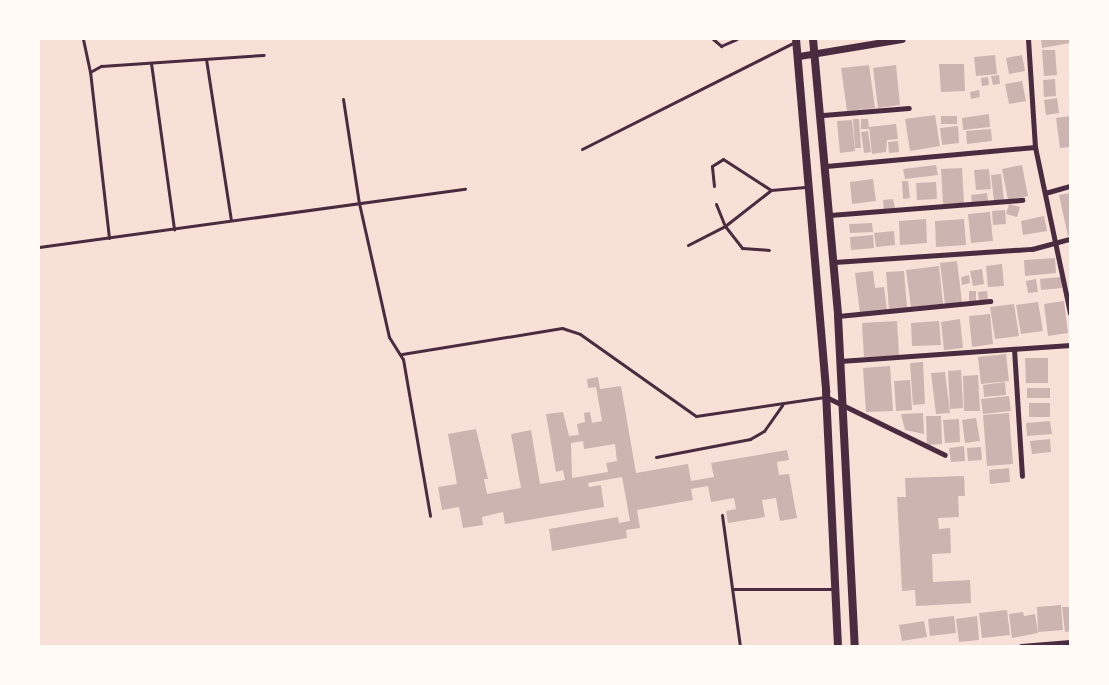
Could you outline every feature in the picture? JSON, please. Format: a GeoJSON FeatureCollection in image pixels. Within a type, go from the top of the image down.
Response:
{"type":"FeatureCollection","features":[{"type":"Feature","properties":{"kind":"main road"},"geometry":{"type":"LineString","coordinates":[[813,39],[823,115],[838,316],[855,646]]}},
{"type":"Feature","properties":{"kind":"main road"},"geometry":{"type":"LineString","coordinates":[[799,40],[826,397],[838,646]]}},
{"type":"Feature","properties":{"kind":"street"},"geometry":{"type":"LineString","coordinates":[[799,56],[902,39]]}},
{"type":"Feature","properties":{"kind":"street"},"geometry":{"type":"LineString","coordinates":[[1028,39],[1035,147],[1058,243],[1070,313]]}},
{"type":"Feature","properties":{"kind":"street"},"geometry":{"type":"LineString","coordinates":[[823,115],[909,108]]}},
{"type":"Feature","properties":{"kind":"street"},"geometry":{"type":"LineString","coordinates":[[826,166],[1035,147]]}},
{"type":"Feature","properties":{"kind":"street"},"geometry":{"type":"LineString","coordinates":[[1045,193],[1070,186]]}},
{"type":"Feature","properties":{"kind":"street"},"geometry":{"type":"LineString","coordinates":[[830,215],[1022,200]]}},
{"type":"Feature","properties":{"kind":"street"},"geometry":{"type":"LineString","coordinates":[[834,262],[1032,249],[1070,239]]}},
{"type":"Feature","properties":{"kind":"street"},"geometry":{"type":"LineString","coordinates":[[838,316],[990,301]]}},
{"type":"Feature","properties":{"kind":"street"},"geometry":{"type":"LineString","coordinates":[[840,362],[1070,345]]}},
{"type":"Feature","properties":{"kind":"street"},"geometry":{"type":"LineString","coordinates":[[1014,349],[1022,476]]}},
{"type":"Feature","properties":{"kind":"street"},"geometry":{"type":"LineString","coordinates":[[826,397],[945,455]]}},
{"type":"Feature","properties":{"kind":"street"},"geometry":{"type":"LineString","coordinates":[[1021,646],[1070,642]]}},
{"type":"Feature","properties":{"kind":"lane"},"geometry":{"type":"LineString","coordinates":[[83,39],[90,72],[109,238]]}},
{"type":"Feature","properties":{"kind":"lane"},"geometry":{"type":"LineString","coordinates":[[713,39],[721,46],[737,39]]}},
{"type":"Feature","properties":{"kind":"lane"},"geometry":{"type":"LineString","coordinates":[[582,149],[799,40]]}},
{"type":"Feature","properties":{"kind":"lane"},"geometry":{"type":"LineString","coordinates":[[90,72],[101,66],[264,55]]}},
{"type":"Feature","properties":{"kind":"lane"},"geometry":{"type":"LineString","coordinates":[[206,59],[231,221]]}},
{"type":"Feature","properties":{"kind":"lane"},"geometry":{"type":"LineString","coordinates":[[151,63],[174,229]]}},
{"type":"Feature","properties":{"kind":"lane"},"geometry":{"type":"LineString","coordinates":[[343,99],[359,203],[389,337],[402,354],[430,516]]}},
{"type":"Feature","properties":{"kind":"lane"},"geometry":{"type":"LineString","coordinates":[[714,186],[712,166],[723,159],[771,189],[810,187]]}},
{"type":"Feature","properties":{"kind":"lane"},"geometry":{"type":"LineString","coordinates":[[39,247],[465,189]]}},
{"type":"Feature","properties":{"kind":"lane"},"geometry":{"type":"LineString","coordinates":[[688,245],[725,226],[771,189]]}},
{"type":"Feature","properties":{"kind":"lane"},"geometry":{"type":"LineString","coordinates":[[716,204],[725,226],[745,250],[768,250]]}},
{"type":"Feature","properties":{"kind":"lane"},"geometry":{"type":"LineString","coordinates":[[402,354],[562,328],[580,334],[696,416],[826,397]]}},
{"type":"Feature","properties":{"kind":"lane"},"geometry":{"type":"LineString","coordinates":[[656,457],[750,439],[764,431],[782,405]]}},
{"type":"Feature","properties":{"kind":"lane"},"geometry":{"type":"LineString","coordinates":[[722,515],[740,646]]}},
{"type":"Feature","properties":{"kind":"lane"},"geometry":{"type":"LineString","coordinates":[[733,589],[835,589]]}},
{"type":"Feature","properties":{"kind":"building"},"geometry":{"type":"Polygon","coordinates":[[[1041,39],[1070,39],[1070,43],[1042,48],[1041,39]]]}},
{"type":"Feature","properties":{"kind":"building"},"geometry":{"type":"Polygon","coordinates":[[[1042,50],[1055,50],[1057,75],[1044,76],[1042,50]]]}},
{"type":"Feature","properties":{"kind":"building"},"geometry":{"type":"Polygon","coordinates":[[[995,55],[997,74],[976,76],[974,57],[995,55]]]}},
{"type":"Feature","properties":{"kind":"building"},"geometry":{"type":"Polygon","coordinates":[[[1022,55],[1025,71],[1009,74],[1006,58],[1022,55]]]}},
{"type":"Feature","properties":{"kind":"building"},"geometry":{"type":"Polygon","coordinates":[[[939,64],[964,64],[965,91],[941,92],[939,64]]]}},
{"type":"Feature","properties":{"kind":"building"},"geometry":{"type":"Polygon","coordinates":[[[869,65],[875,108],[847,111],[841,68],[869,65]]]}},
{"type":"Feature","properties":{"kind":"building"},"geometry":{"type":"Polygon","coordinates":[[[896,65],[900,105],[878,108],[873,68],[896,65]]]}},
{"type":"Feature","properties":{"kind":"building"},"geometry":{"type":"Polygon","coordinates":[[[999,75],[1000,84],[993,85],[991,76],[999,75]]]}},
{"type":"Feature","properties":{"kind":"building"},"geometry":{"type":"Polygon","coordinates":[[[988,77],[989,85],[982,86],[981,78],[988,77]]]}},
{"type":"Feature","properties":{"kind":"building"},"geometry":{"type":"Polygon","coordinates":[[[1055,79],[1056,96],[1044,97],[1043,80],[1055,79]]]}},
{"type":"Feature","properties":{"kind":"building"},"geometry":{"type":"Polygon","coordinates":[[[1022,81],[1026,101],[1009,104],[1005,84],[1022,81]]]}},
{"type":"Feature","properties":{"kind":"building"},"geometry":{"type":"Polygon","coordinates":[[[979,90],[980,97],[971,99],[970,92],[979,90]]]}},
{"type":"Feature","properties":{"kind":"building"},"geometry":{"type":"Polygon","coordinates":[[[1057,98],[1059,113],[1046,115],[1044,100],[1057,98]]]}},
{"type":"Feature","properties":{"kind":"building"},"geometry":{"type":"Polygon","coordinates":[[[989,114],[990,127],[963,130],[962,118],[989,114]]]}},
{"type":"Feature","properties":{"kind":"building"},"geometry":{"type":"Polygon","coordinates":[[[935,115],[940,146],[910,151],[905,119],[935,115]]]}},
{"type":"Feature","properties":{"kind":"building"},"geometry":{"type":"Polygon","coordinates":[[[941,116],[957,116],[957,124],[941,124],[941,116]]]}},
{"type":"Feature","properties":{"kind":"building"},"geometry":{"type":"Polygon","coordinates":[[[1070,116],[1070,147],[1060,148],[1056,118],[1070,116]]]}},
{"type":"Feature","properties":{"kind":"building"},"geometry":{"type":"Polygon","coordinates":[[[853,119],[859,119],[861,148],[855,148],[853,119]]]}},
{"type":"Feature","properties":{"kind":"building"},"geometry":{"type":"Polygon","coordinates":[[[861,119],[868,119],[869,129],[861,129],[861,119]]]}},
{"type":"Feature","properties":{"kind":"building"},"geometry":{"type":"Polygon","coordinates":[[[852,120],[855,151],[840,153],[837,121],[852,120]]]}},
{"type":"Feature","properties":{"kind":"building"},"geometry":{"type":"Polygon","coordinates":[[[896,124],[898,139],[887,140],[886,152],[872,154],[869,127],[896,124]]]}},
{"type":"Feature","properties":{"kind":"building"},"geometry":{"type":"Polygon","coordinates":[[[958,126],[959,143],[942,145],[940,128],[958,126]]]}},
{"type":"Feature","properties":{"kind":"building"},"geometry":{"type":"Polygon","coordinates":[[[991,129],[992,141],[967,144],[966,131],[991,129]]]}},
{"type":"Feature","properties":{"kind":"building"},"geometry":{"type":"Polygon","coordinates":[[[868,131],[871,152],[864,153],[861,132],[868,131]]]}},
{"type":"Feature","properties":{"kind":"building"},"geometry":{"type":"Polygon","coordinates":[[[898,141],[899,152],[889,153],[888,142],[898,141]]]}},
{"type":"Feature","properties":{"kind":"building"},"geometry":{"type":"Polygon","coordinates":[[[936,165],[938,175],[905,179],[903,169],[936,165]]]}},
{"type":"Feature","properties":{"kind":"building"},"geometry":{"type":"Polygon","coordinates":[[[1022,165],[1028,196],[1008,200],[1002,169],[1022,165]]]}},
{"type":"Feature","properties":{"kind":"building"},"geometry":{"type":"Polygon","coordinates":[[[962,168],[964,203],[943,204],[941,169],[962,168]]]}},
{"type":"Feature","properties":{"kind":"building"},"geometry":{"type":"Polygon","coordinates":[[[989,169],[991,189],[976,190],[974,170],[989,169]]]}},
{"type":"Feature","properties":{"kind":"building"},"geometry":{"type":"Polygon","coordinates":[[[1001,174],[1004,200],[994,201],[991,175],[1001,174]]]}},
{"type":"Feature","properties":{"kind":"building"},"geometry":{"type":"Polygon","coordinates":[[[873,179],[876,201],[852,204],[850,182],[873,179]]]}},
{"type":"Feature","properties":{"kind":"building"},"geometry":{"type":"Polygon","coordinates":[[[902,181],[908,181],[910,198],[903,199],[902,181]]]}},
{"type":"Feature","properties":{"kind":"building"},"geometry":{"type":"Polygon","coordinates":[[[936,182],[937,199],[917,200],[916,183],[936,182]]]}},
{"type":"Feature","properties":{"kind":"building"},"geometry":{"type":"Polygon","coordinates":[[[987,193],[988,201],[972,203],[971,195],[987,193]]]}},
{"type":"Feature","properties":{"kind":"building"},"geometry":{"type":"Polygon","coordinates":[[[1070,193],[1070,236],[1068,236],[1059,195],[1070,193]]]}},
{"type":"Feature","properties":{"kind":"building"},"geometry":{"type":"Polygon","coordinates":[[[893,199],[895,208],[884,210],[883,200],[893,199]]]}},
{"type":"Feature","properties":{"kind":"building"},"geometry":{"type":"Polygon","coordinates":[[[1009,204],[1020,207],[1017,217],[1006,214],[1009,204]]]}},
{"type":"Feature","properties":{"kind":"building"},"geometry":{"type":"Polygon","coordinates":[[[1005,210],[1006,224],[993,225],[992,211],[1005,210]]]}},
{"type":"Feature","properties":{"kind":"building"},"geometry":{"type":"Polygon","coordinates":[[[990,212],[993,241],[971,243],[968,214],[990,212]]]}},
{"type":"Feature","properties":{"kind":"building"},"geometry":{"type":"Polygon","coordinates":[[[1044,216],[1047,231],[1023,235],[1021,221],[1044,216]]]}},
{"type":"Feature","properties":{"kind":"building"},"geometry":{"type":"Polygon","coordinates":[[[926,219],[927,243],[900,245],[899,221],[926,219]]]}},
{"type":"Feature","properties":{"kind":"building"},"geometry":{"type":"Polygon","coordinates":[[[964,219],[966,245],[936,247],[935,221],[964,219]]]}},
{"type":"Feature","properties":{"kind":"building"},"geometry":{"type":"Polygon","coordinates":[[[872,223],[873,232],[850,233],[849,224],[872,223]]]}},
{"type":"Feature","properties":{"kind":"building"},"geometry":{"type":"Polygon","coordinates":[[[894,231],[895,245],[876,247],[874,233],[894,231]]]}},
{"type":"Feature","properties":{"kind":"building"},"geometry":{"type":"Polygon","coordinates":[[[873,235],[874,248],[851,250],[850,237],[873,235]]]}},
{"type":"Feature","properties":{"kind":"building"},"geometry":{"type":"Polygon","coordinates":[[[1055,258],[1056,273],[1025,276],[1024,260],[1055,258]]]}},
{"type":"Feature","properties":{"kind":"building"},"geometry":{"type":"Polygon","coordinates":[[[957,261],[962,302],[945,304],[940,263],[957,261]]]}},
{"type":"Feature","properties":{"kind":"building"},"geometry":{"type":"Polygon","coordinates":[[[1002,264],[1004,286],[988,287],[986,266],[1002,264]]]}},
{"type":"Feature","properties":{"kind":"building"},"geometry":{"type":"Polygon","coordinates":[[[939,266],[943,304],[911,307],[906,270],[939,266]]]}},
{"type":"Feature","properties":{"kind":"building"},"geometry":{"type":"Polygon","coordinates":[[[982,269],[984,284],[973,286],[970,271],[982,269]]]}},
{"type":"Feature","properties":{"kind":"building"},"geometry":{"type":"Polygon","coordinates":[[[873,271],[875,288],[884,287],[887,310],[860,313],[855,273],[873,271]]]}},
{"type":"Feature","properties":{"kind":"building"},"geometry":{"type":"Polygon","coordinates":[[[904,271],[907,308],[889,310],[886,272],[904,271]]]}},
{"type":"Feature","properties":{"kind":"building"},"geometry":{"type":"Polygon","coordinates":[[[969,275],[970,283],[962,285],[961,277],[969,275]]]}},
{"type":"Feature","properties":{"kind":"building"},"geometry":{"type":"Polygon","coordinates":[[[1061,277],[1062,288],[1041,290],[1040,279],[1061,277]]]}},
{"type":"Feature","properties":{"kind":"building"},"geometry":{"type":"Polygon","coordinates":[[[1036,279],[1038,292],[1028,293],[1026,281],[1036,279]]]}},
{"type":"Feature","properties":{"kind":"building"},"geometry":{"type":"Polygon","coordinates":[[[969,291],[976,291],[976,302],[969,302],[969,291]]]}},
{"type":"Feature","properties":{"kind":"building"},"geometry":{"type":"Polygon","coordinates":[[[987,291],[988,301],[979,302],[978,292],[987,291]]]}},
{"type":"Feature","properties":{"kind":"building"},"geometry":{"type":"Polygon","coordinates":[[[1064,301],[1068,333],[1048,336],[1044,304],[1064,301]]]}},
{"type":"Feature","properties":{"kind":"building"},"geometry":{"type":"Polygon","coordinates":[[[1038,302],[1043,331],[1021,334],[1016,305],[1038,302]]]}},
{"type":"Feature","properties":{"kind":"building"},"geometry":{"type":"Polygon","coordinates":[[[1014,304],[1019,336],[995,339],[990,307],[1014,304]]]}},
{"type":"Feature","properties":{"kind":"building"},"geometry":{"type":"Polygon","coordinates":[[[990,314],[993,344],[972,347],[969,316],[990,314]]]}},
{"type":"Feature","properties":{"kind":"building"},"geometry":{"type":"Polygon","coordinates":[[[960,319],[963,348],[944,350],[941,322],[960,319]]]}},
{"type":"Feature","properties":{"kind":"building"},"geometry":{"type":"Polygon","coordinates":[[[897,321],[899,355],[864,357],[862,323],[897,321]]]}},
{"type":"Feature","properties":{"kind":"building"},"geometry":{"type":"Polygon","coordinates":[[[939,321],[941,345],[912,346],[911,323],[939,321]]]}},
{"type":"Feature","properties":{"kind":"building"},"geometry":{"type":"Polygon","coordinates":[[[1006,354],[1009,381],[981,384],[978,357],[1006,354]]]}},
{"type":"Feature","properties":{"kind":"building"},"geometry":{"type":"Polygon","coordinates":[[[1025,358],[1048,358],[1048,383],[1026,383],[1025,358]]]}},
{"type":"Feature","properties":{"kind":"building"},"geometry":{"type":"Polygon","coordinates":[[[923,362],[925,404],[913,405],[910,363],[923,362]]]}},
{"type":"Feature","properties":{"kind":"building"},"geometry":{"type":"Polygon","coordinates":[[[890,366],[893,411],[866,412],[863,368],[890,366]]]}},
{"type":"Feature","properties":{"kind":"building"},"geometry":{"type":"Polygon","coordinates":[[[961,370],[963,408],[950,409],[948,371],[961,370]]]}},
{"type":"Feature","properties":{"kind":"building"},"geometry":{"type":"Polygon","coordinates":[[[945,372],[950,413],[936,414],[931,373],[945,372]]]}},
{"type":"Feature","properties":{"kind":"building"},"geometry":{"type":"Polygon","coordinates":[[[978,375],[980,411],[964,411],[963,376],[978,375]]]}},
{"type":"Feature","properties":{"kind":"building"},"geometry":{"type":"Polygon","coordinates":[[[598,377],[600,389],[621,386],[636,473],[688,464],[691,481],[714,477],[711,463],[787,450],[789,460],[777,462],[779,475],[789,474],[797,518],[780,521],[776,498],[762,500],[765,517],[728,523],[726,511],[736,509],[734,498],[711,502],[708,486],[691,489],[693,500],[637,510],[640,528],[626,530],[627,538],[552,551],[549,529],[618,517],[619,523],[630,521],[622,477],[588,483],[589,487],[601,485],[604,507],[505,524],[503,512],[482,517],[483,525],[463,528],[459,507],[442,510],[438,487],[457,484],[448,434],[476,429],[488,479],[484,479],[487,494],[521,488],[511,434],[531,430],[540,484],[565,480],[563,470],[556,472],[546,414],[563,412],[569,436],[579,435],[577,424],[585,422],[584,413],[590,412],[592,423],[602,421],[596,387],[588,388],[587,379],[598,377]],[[583,441],[571,443],[572,478],[608,472],[606,463],[617,461],[615,444],[584,449],[583,441]]]}},
{"type":"Feature","properties":{"kind":"building"},"geometry":{"type":"Polygon","coordinates":[[[910,380],[912,410],[896,411],[894,381],[910,380]]]}},
{"type":"Feature","properties":{"kind":"building"},"geometry":{"type":"Polygon","coordinates":[[[1005,382],[1006,395],[984,397],[983,385],[1005,382]]]}},
{"type":"Feature","properties":{"kind":"building"},"geometry":{"type":"Polygon","coordinates":[[[1027,388],[1050,388],[1050,398],[1027,398],[1027,388]]]}},
{"type":"Feature","properties":{"kind":"building"},"geometry":{"type":"Polygon","coordinates":[[[1009,396],[1011,411],[983,414],[981,399],[1009,396]]]}},
{"type":"Feature","properties":{"kind":"building"},"geometry":{"type":"Polygon","coordinates":[[[1029,403],[1050,403],[1050,417],[1029,417],[1029,403]]]}},
{"type":"Feature","properties":{"kind":"building"},"geometry":{"type":"Polygon","coordinates":[[[923,413],[924,434],[905,430],[901,414],[923,413]]]}},
{"type":"Feature","properties":{"kind":"building"},"geometry":{"type":"Polygon","coordinates":[[[1009,413],[1013,464],[987,466],[983,415],[1009,413]]]}},
{"type":"Feature","properties":{"kind":"building"},"geometry":{"type":"Polygon","coordinates":[[[926,416],[941,416],[942,444],[927,445],[926,416]]]}},
{"type":"Feature","properties":{"kind":"building"},"geometry":{"type":"Polygon","coordinates":[[[976,418],[980,441],[965,443],[962,420],[976,418]]]}},
{"type":"Feature","properties":{"kind":"building"},"geometry":{"type":"Polygon","coordinates":[[[959,419],[960,442],[945,443],[943,420],[959,419]]]}},
{"type":"Feature","properties":{"kind":"building"},"geometry":{"type":"Polygon","coordinates":[[[1050,421],[1052,434],[1027,436],[1026,423],[1050,421]]]}},
{"type":"Feature","properties":{"kind":"building"},"geometry":{"type":"Polygon","coordinates":[[[1050,439],[1051,452],[1032,454],[1030,441],[1050,439]]]}},
{"type":"Feature","properties":{"kind":"building"},"geometry":{"type":"Polygon","coordinates":[[[964,446],[965,461],[951,462],[949,448],[964,446]]]}},
{"type":"Feature","properties":{"kind":"building"},"geometry":{"type":"Polygon","coordinates":[[[981,447],[982,460],[968,461],[967,448],[981,447]]]}},
{"type":"Feature","properties":{"kind":"building"},"geometry":{"type":"Polygon","coordinates":[[[1009,468],[1010,482],[990,484],[989,470],[1009,468]]]}},
{"type":"Feature","properties":{"kind":"building"},"geometry":{"type":"Polygon","coordinates":[[[964,476],[965,496],[958,496],[959,517],[938,518],[939,529],[950,528],[951,553],[932,554],[933,582],[970,580],[971,603],[916,606],[915,590],[902,591],[897,497],[906,497],[905,478],[964,476]]]}},
{"type":"Feature","properties":{"kind":"building"},"geometry":{"type":"Polygon","coordinates":[[[1061,605],[1063,630],[1038,632],[1037,607],[1061,605]]]}},
{"type":"Feature","properties":{"kind":"building"},"geometry":{"type":"Polygon","coordinates":[[[1062,607],[1070,607],[1070,631],[1065,632],[1062,607]]]}},
{"type":"Feature","properties":{"kind":"building"},"geometry":{"type":"Polygon","coordinates":[[[1007,610],[1010,635],[982,638],[979,613],[1007,610]]]}},
{"type":"Feature","properties":{"kind":"building"},"geometry":{"type":"Polygon","coordinates":[[[1023,612],[1024,616],[1035,614],[1038,633],[1012,638],[1009,614],[1023,612]]]}},
{"type":"Feature","properties":{"kind":"building"},"geometry":{"type":"Polygon","coordinates":[[[954,616],[956,633],[930,636],[928,619],[954,616]]]}},
{"type":"Feature","properties":{"kind":"building"},"geometry":{"type":"Polygon","coordinates":[[[977,616],[979,640],[959,642],[956,619],[977,616]]]}},
{"type":"Feature","properties":{"kind":"building"},"geometry":{"type":"Polygon","coordinates":[[[924,621],[927,637],[902,641],[899,625],[924,621]]]}}]}
